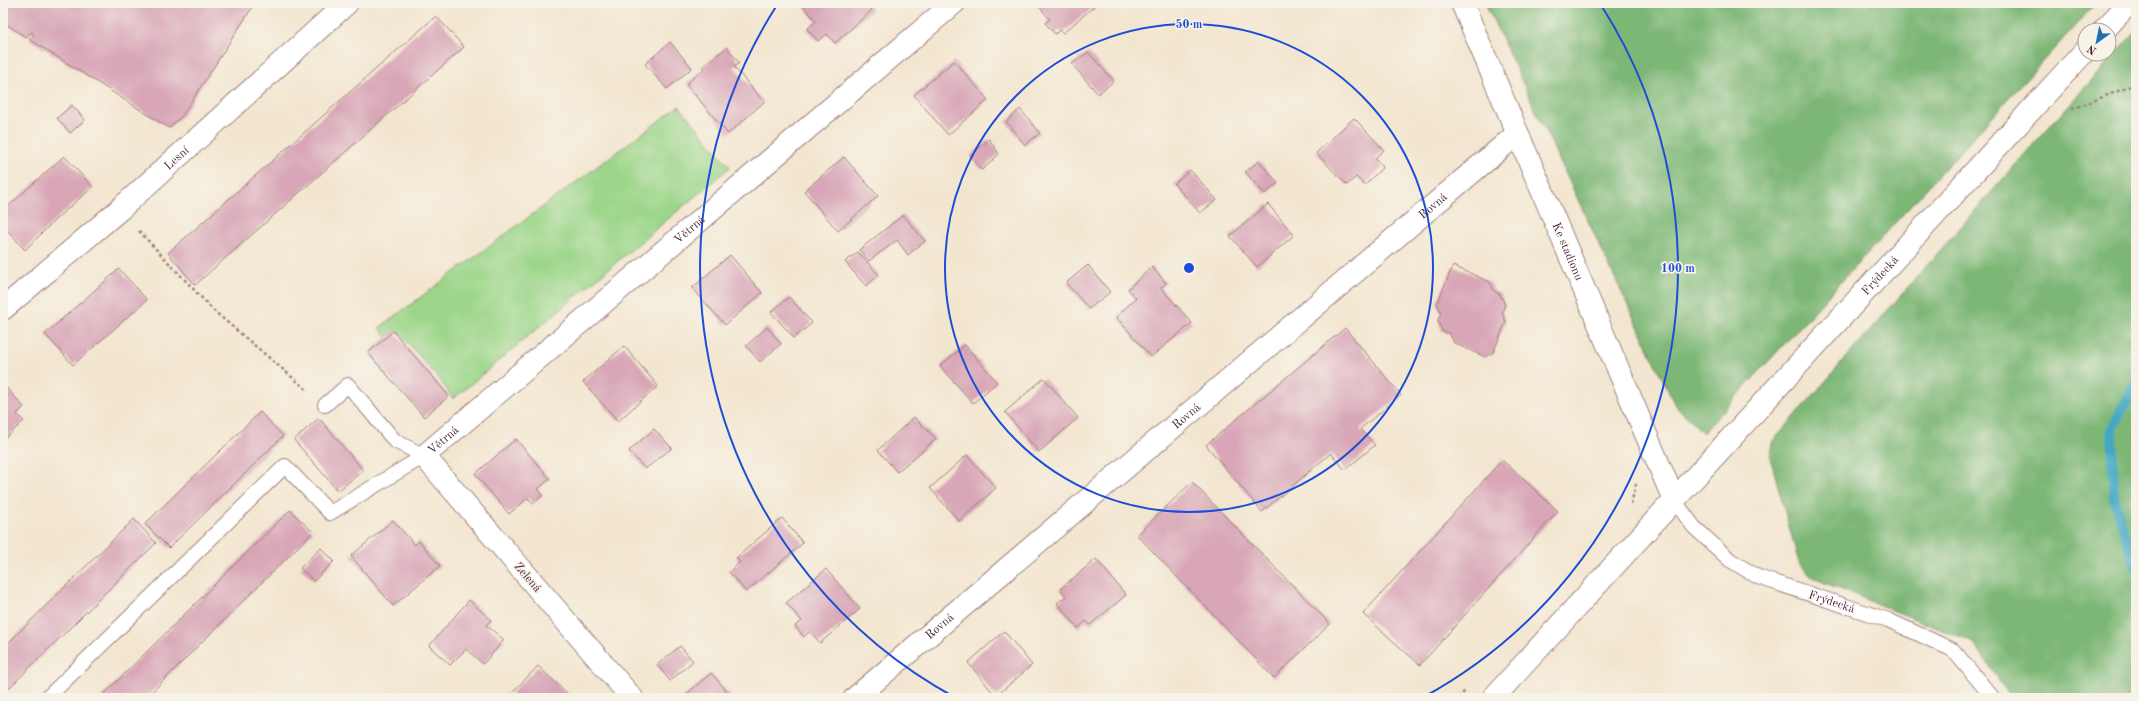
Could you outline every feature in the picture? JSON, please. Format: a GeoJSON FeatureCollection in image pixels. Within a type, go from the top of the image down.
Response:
{"type":"FeatureCollection","features":[{"type":"Feature","properties":{"kind":"street","name":"Lesní"},"geometry":{"type":"LineString","coordinates":[[3,309],[119,210],[347,3]]}},
{"type":"Feature","properties":{"kind":"street","name":"Větrná"},"geometry":{"type":"LineString","coordinates":[[424,456],[954,3]]}},
{"type":"Feature","properties":{"kind":"street","name":"Ke stadionu"},"geometry":{"type":"LineString","coordinates":[[1462,3],[1674,500]]}},
{"type":"Feature","properties":{"kind":"street"},"geometry":{"type":"LineString","coordinates":[[2111,22],[2129,3]]}},
{"type":"Feature","properties":{"kind":"street","name":"Frýdecká"},"geometry":{"type":"LineString","coordinates":[[1492,698],[2077,60]]}},
{"type":"Feature","properties":{"kind":"street","name":"Rovná"},"geometry":{"type":"LineString","coordinates":[[855,698],[1517,134]]}},
{"type":"Feature","properties":{"kind":"street","name":"Zelená"},"geometry":{"type":"LineString","coordinates":[[424,456],[632,698]]}},
{"type":"Feature","properties":{"kind":"lane"},"geometry":{"type":"LineString","coordinates":[[325,405],[348,385],[395,441],[424,456]]}},
{"type":"Feature","properties":{"kind":"lane"},"geometry":{"type":"LineString","coordinates":[[47,698],[285,466],[330,513],[424,456]]}},
{"type":"Feature","properties":{"kind":"lane","name":"Frýdecká"},"geometry":{"type":"LineString","coordinates":[[1674,500],[1694,528],[1730,560],[1758,577],[1888,620],[1953,650],[1993,698]]}},
{"type":"Feature","properties":{"kind":"path"},"geometry":{"type":"LineString","coordinates":[[119,210],[214,311],[325,405]]}},
{"type":"Feature","properties":{"kind":"path"},"geometry":{"type":"LineString","coordinates":[[1628,509],[1637,480]]}},
{"type":"Feature","properties":{"kind":"path"},"geometry":{"type":"LineString","coordinates":[[1458,698],[1469,687]]}},
{"type":"Feature","properties":{"kind":"green space"},"geometry":{"type":"Polygon","coordinates":[[[1485,3],[2096,3],[2077,22],[2077,24],[1703,433],[1675,405],[1485,3]]]}},
{"type":"Feature","properties":{"kind":"green space"},"geometry":{"type":"Polygon","coordinates":[[[2136,31],[2136,698],[2011,698],[1974,643],[1813,578],[1799,563],[1770,457],[1774,440],[2030,148],[2108,62],[2117,62],[2117,52],[2136,31]]]}},
{"type":"Feature","properties":{"kind":"green space"},"geometry":{"type":"Polygon","coordinates":[[[679,106],[730,167],[453,399],[441,381],[397,330],[388,338],[379,328],[679,106]]]}},
{"type":"Feature","properties":{"kind":"building"},"geometry":{"type":"Polygon","coordinates":[[[3,3],[255,3],[182,116],[169,128],[29,39],[34,35],[32,32],[26,37],[3,22],[3,3]]]}},
{"type":"Feature","properties":{"kind":"building"},"geometry":{"type":"Polygon","coordinates":[[[806,3],[867,3],[872,10],[835,43],[827,34],[818,41],[807,29],[816,21],[803,6],[806,3]]]}},
{"type":"Feature","properties":{"kind":"building"},"geometry":{"type":"Polygon","coordinates":[[[1036,3],[1098,3],[1063,33],[1060,30],[1055,34],[1045,23],[1050,19],[1036,3]]]}},
{"type":"Feature","properties":{"kind":"building"},"geometry":{"type":"Polygon","coordinates":[[[436,16],[464,47],[195,285],[168,253],[436,16]]]}},
{"type":"Feature","properties":{"kind":"building"},"geometry":{"type":"Polygon","coordinates":[[[670,42],[692,68],[667,89],[645,64],[670,42]]]}},
{"type":"Feature","properties":{"kind":"building"},"geometry":{"type":"Polygon","coordinates":[[[727,47],[739,63],[734,67],[764,102],[728,134],[686,84],[705,68],[703,66],[727,47]]]}},
{"type":"Feature","properties":{"kind":"building"},"geometry":{"type":"Polygon","coordinates":[[[1088,52],[1114,81],[1098,94],[1072,64],[1088,52]]]}},
{"type":"Feature","properties":{"kind":"building"},"geometry":{"type":"Polygon","coordinates":[[[954,61],[988,100],[948,135],[914,95],[954,61]]]}},
{"type":"Feature","properties":{"kind":"building"},"geometry":{"type":"Polygon","coordinates":[[[72,105],[85,120],[70,133],[57,118],[72,105]]]}},
{"type":"Feature","properties":{"kind":"building"},"geometry":{"type":"Polygon","coordinates":[[[1020,109],[1040,133],[1025,145],[1006,122],[1020,109]]]}},
{"type":"Feature","properties":{"kind":"building"},"geometry":{"type":"Polygon","coordinates":[[[1354,118],[1384,150],[1375,158],[1383,167],[1365,185],[1356,177],[1347,185],[1316,153],[1354,118]]]}},
{"type":"Feature","properties":{"kind":"building"},"geometry":{"type":"Polygon","coordinates":[[[989,139],[999,154],[982,170],[970,156],[989,139]]]}},
{"type":"Feature","properties":{"kind":"building"},"geometry":{"type":"Polygon","coordinates":[[[64,156],[93,187],[58,217],[25,250],[3,225],[3,211],[64,156]]]}},
{"type":"Feature","properties":{"kind":"building"},"geometry":{"type":"Polygon","coordinates":[[[844,157],[878,196],[838,231],[804,191],[844,157]]]}},
{"type":"Feature","properties":{"kind":"building"},"geometry":{"type":"Polygon","coordinates":[[[1259,161],[1278,183],[1265,194],[1245,172],[1259,161]]]}},
{"type":"Feature","properties":{"kind":"building"},"geometry":{"type":"Polygon","coordinates":[[[1190,170],[1217,200],[1200,213],[1174,184],[1190,170]]]}},
{"type":"Feature","properties":{"kind":"building"},"geometry":{"type":"Polygon","coordinates":[[[1268,204],[1294,235],[1257,267],[1230,236],[1268,204]]]}},
{"type":"Feature","properties":{"kind":"building"},"geometry":{"type":"Polygon","coordinates":[[[903,215],[925,241],[908,255],[897,240],[869,261],[859,250],[903,215]]]}},
{"type":"Feature","properties":{"kind":"building"},"geometry":{"type":"Polygon","coordinates":[[[858,252],[879,275],[866,286],[845,262],[858,252]]]}},
{"type":"Feature","properties":{"kind":"building"},"geometry":{"type":"Polygon","coordinates":[[[730,255],[762,293],[725,325],[692,288],[730,255]]]}},
{"type":"Feature","properties":{"kind":"building"},"geometry":{"type":"Polygon","coordinates":[[[1088,265],[1110,292],[1089,309],[1066,283],[1088,265]]]}},
{"type":"Feature","properties":{"kind":"building"},"geometry":{"type":"Polygon","coordinates":[[[1453,266],[1490,282],[1494,291],[1500,294],[1505,305],[1502,312],[1506,322],[1493,353],[1485,357],[1454,343],[1450,334],[1442,331],[1438,320],[1441,313],[1437,303],[1453,266]]]}},
{"type":"Feature","properties":{"kind":"building"},"geometry":{"type":"Polygon","coordinates":[[[1152,267],[1166,283],[1161,288],[1192,323],[1151,357],[1116,317],[1136,298],[1128,289],[1152,267]]]}},
{"type":"Feature","properties":{"kind":"building"},"geometry":{"type":"Polygon","coordinates":[[[119,269],[147,300],[73,365],[45,334],[119,269]]]}},
{"type":"Feature","properties":{"kind":"building"},"geometry":{"type":"Polygon","coordinates":[[[789,297],[812,323],[794,338],[771,312],[789,297]]]}},
{"type":"Feature","properties":{"kind":"building"},"geometry":{"type":"Polygon","coordinates":[[[767,327],[781,344],[760,362],[746,346],[767,327]]]}},
{"type":"Feature","properties":{"kind":"building"},"geometry":{"type":"Polygon","coordinates":[[[1345,328],[1401,395],[1360,429],[1375,445],[1345,470],[1331,453],[1262,512],[1206,445],[1345,328]]]}},
{"type":"Feature","properties":{"kind":"building"},"geometry":{"type":"Polygon","coordinates":[[[393,331],[449,396],[424,417],[368,353],[393,331]]]}},
{"type":"Feature","properties":{"kind":"building"},"geometry":{"type":"Polygon","coordinates":[[[965,345],[997,382],[973,403],[940,366],[965,345]]]}},
{"type":"Feature","properties":{"kind":"building"},"geometry":{"type":"Polygon","coordinates":[[[624,346],[658,386],[618,421],[583,382],[624,346]]]}},
{"type":"Feature","properties":{"kind":"building"},"geometry":{"type":"Polygon","coordinates":[[[1044,378],[1078,418],[1039,452],[1005,412],[1044,378]]]}},
{"type":"Feature","properties":{"kind":"building"},"geometry":{"type":"Polygon","coordinates":[[[3,384],[24,407],[17,414],[24,421],[3,440],[3,384]]]}},
{"type":"Feature","properties":{"kind":"building"},"geometry":{"type":"Polygon","coordinates":[[[260,412],[283,436],[169,548],[145,524],[260,412]]]}},
{"type":"Feature","properties":{"kind":"building"},"geometry":{"type":"Polygon","coordinates":[[[914,417],[936,439],[897,472],[878,450],[914,417]]]}},
{"type":"Feature","properties":{"kind":"building"},"geometry":{"type":"Polygon","coordinates":[[[319,418],[363,470],[338,491],[294,440],[319,418]]]}},
{"type":"Feature","properties":{"kind":"building"},"geometry":{"type":"Polygon","coordinates":[[[654,429],[672,448],[645,469],[629,451],[654,429]]]}},
{"type":"Feature","properties":{"kind":"building"},"geometry":{"type":"Polygon","coordinates":[[[516,439],[550,479],[538,489],[543,495],[533,504],[528,498],[509,514],[475,474],[516,439]]]}},
{"type":"Feature","properties":{"kind":"building"},"geometry":{"type":"Polygon","coordinates":[[[967,455],[996,488],[959,521],[930,488],[967,455]]]}},
{"type":"Feature","properties":{"kind":"building"},"geometry":{"type":"Polygon","coordinates":[[[1502,460],[1558,511],[1420,665],[1363,614],[1502,460]]]}},
{"type":"Feature","properties":{"kind":"building"},"geometry":{"type":"Polygon","coordinates":[[[1192,482],[1330,624],[1274,678],[1137,535],[1192,482]]]}},
{"type":"Feature","properties":{"kind":"building"},"geometry":{"type":"Polygon","coordinates":[[[290,510],[313,532],[146,698],[100,698],[290,510]]]}},
{"type":"Feature","properties":{"kind":"building"},"geometry":{"type":"Polygon","coordinates":[[[782,518],[803,543],[746,592],[729,572],[740,562],[736,558],[782,518]]]}},
{"type":"Feature","properties":{"kind":"building"},"geometry":{"type":"Polygon","coordinates":[[[134,519],[156,543],[3,694],[3,648],[134,519]]]}},
{"type":"Feature","properties":{"kind":"building"},"geometry":{"type":"Polygon","coordinates":[[[393,520],[415,545],[419,541],[440,566],[393,606],[351,556],[393,520]]]}},
{"type":"Feature","properties":{"kind":"building"},"geometry":{"type":"Polygon","coordinates":[[[321,548],[334,561],[314,581],[300,568],[321,548]]]}},
{"type":"Feature","properties":{"kind":"building"},"geometry":{"type":"Polygon","coordinates":[[[1096,559],[1126,595],[1090,625],[1086,621],[1078,628],[1057,603],[1066,596],[1060,589],[1096,559]]]}},
{"type":"Feature","properties":{"kind":"building"},"geometry":{"type":"Polygon","coordinates":[[[826,569],[860,609],[820,643],[810,631],[804,637],[795,626],[802,621],[786,603],[826,569]]]}},
{"type":"Feature","properties":{"kind":"building"},"geometry":{"type":"Polygon","coordinates":[[[469,600],[491,620],[486,625],[504,640],[483,664],[466,649],[450,665],[429,646],[469,600]]]}},
{"type":"Feature","properties":{"kind":"building"},"geometry":{"type":"Polygon","coordinates":[[[1004,631],[1032,665],[996,696],[968,663],[1004,631]]]}},
{"type":"Feature","properties":{"kind":"building"},"geometry":{"type":"Polygon","coordinates":[[[680,646],[693,661],[670,681],[657,665],[680,646]]]}},
{"type":"Feature","properties":{"kind":"building"},"geometry":{"type":"Polygon","coordinates":[[[538,666],[572,698],[507,698],[538,666]]]}},
{"type":"Feature","properties":{"kind":"building"},"geometry":{"type":"Polygon","coordinates":[[[711,673],[733,698],[682,698],[711,673]]]}},
{"type":"Feature","properties":{"kind":"waterway"},"geometry":{"type":"LineString","coordinates":[[2136,383],[2112,429],[2114,499],[2136,570]]}}]}
